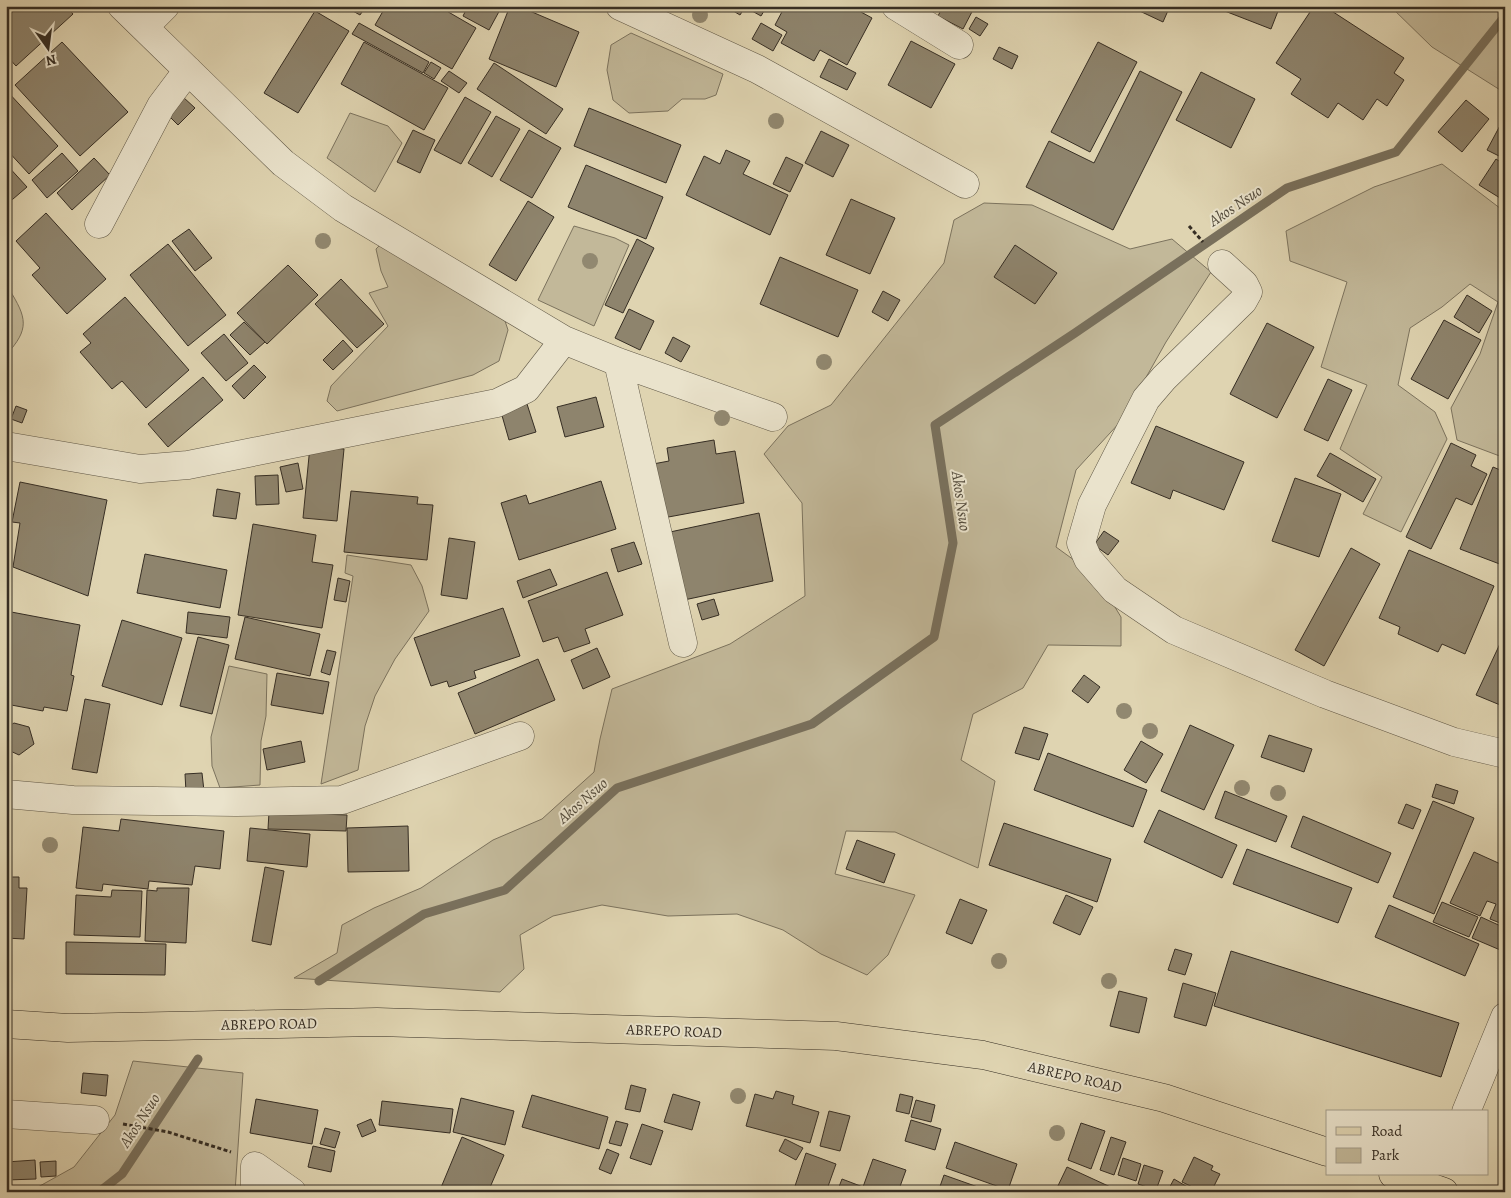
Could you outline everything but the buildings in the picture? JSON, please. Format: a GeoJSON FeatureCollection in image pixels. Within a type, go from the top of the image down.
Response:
{"type":"FeatureCollection","features":[{"type":"Feature","properties":{"kind":"main road","name":"ABREPO ROAD"},"geometry":{"type":"LineString","coordinates":[[6,1024],[68,1028],[377,1022],[836,1036],[983,1055],[1164,1098],[1326,1152]]}},
{"type":"Feature","properties":{"kind":"main road"},"geometry":{"type":"LineString","coordinates":[[1401,1176],[1439,1185]]}},
{"type":"Feature","properties":{"kind":"street"},"geometry":{"type":"LineString","coordinates":[[122,6],[283,163],[343,208],[564,340],[618,362],[773,417]]}},
{"type":"Feature","properties":{"kind":"street"},"geometry":{"type":"LineString","coordinates":[[144,27],[165,6]]}},
{"type":"Feature","properties":{"kind":"street"},"geometry":{"type":"LineString","coordinates":[[620,6],[757,69],[965,184]]}},
{"type":"Feature","properties":{"kind":"street"},"geometry":{"type":"LineString","coordinates":[[896,6],[959,45]]}},
{"type":"Feature","properties":{"kind":"street"},"geometry":{"type":"LineString","coordinates":[[99,224],[161,106],[188,70]]}},
{"type":"Feature","properties":{"kind":"street"},"geometry":{"type":"LineString","coordinates":[[1222,264],[1244,284],[1248,292],[1243,301],[1171,371],[1146,399],[1092,505],[1081,543],[1088,559],[1115,590],[1174,630],[1325,694],[1445,739],[1505,754]]}},
{"type":"Feature","properties":{"kind":"street"},"geometry":{"type":"LineString","coordinates":[[6,446],[140,469],[188,465],[497,403],[526,389],[564,340]]}},
{"type":"Feature","properties":{"kind":"street"},"geometry":{"type":"LineString","coordinates":[[618,362],[683,643]]}},
{"type":"Feature","properties":{"kind":"street"},"geometry":{"type":"LineString","coordinates":[[6,794],[73,800],[236,802],[342,800],[520,736]]}},
{"type":"Feature","properties":{"kind":"street"},"geometry":{"type":"LineString","coordinates":[[1467,1110],[1505,1017]]}},
{"type":"Feature","properties":{"kind":"street"},"geometry":{"type":"LineString","coordinates":[[6,1114],[95,1120]]}},
{"type":"Feature","properties":{"kind":"street"},"geometry":{"type":"LineString","coordinates":[[255,1179],[292,1192]]}},
{"type":"Feature","properties":{"kind":"path"},"geometry":{"type":"LineString","coordinates":[[95,1120],[168,1132],[232,1152],[255,1179]]}},
{"type":"Feature","properties":{"kind":"green space"},"geometry":{"type":"Polygon","coordinates":[[[1390,6],[1505,6],[1505,93],[1432,47],[1390,6]]]}},
{"type":"Feature","properties":{"kind":"green space"},"geometry":{"type":"Polygon","coordinates":[[[631,33],[723,74],[716,95],[705,99],[682,99],[668,111],[629,113],[613,100],[607,70],[611,45],[631,33]]]}},
{"type":"Feature","properties":{"kind":"green space"},"geometry":{"type":"Polygon","coordinates":[[[350,113],[388,126],[402,143],[375,192],[327,158],[350,113]]]}},
{"type":"Feature","properties":{"kind":"green space"},"geometry":{"type":"Polygon","coordinates":[[[1442,164],[1505,212],[1505,458],[1457,440],[1451,408],[1480,354],[1498,302],[1470,284],[1442,307],[1410,328],[1398,385],[1435,412],[1447,439],[1401,532],[1363,514],[1382,477],[1340,449],[1367,385],[1321,367],[1347,282],[1290,261],[1286,231],[1374,187],[1442,164]]]}},
{"type":"Feature","properties":{"kind":"green space"},"geometry":{"type":"Polygon","coordinates":[[[984,203],[1032,205],[1130,249],[1172,239],[1211,272],[1166,342],[1122,420],[1076,470],[1056,547],[1096,576],[1121,617],[1121,646],[1048,645],[1023,688],[973,714],[961,760],[995,781],[978,868],[895,832],[846,831],[835,874],[915,895],[888,955],[867,975],[821,954],[783,930],[737,914],[668,916],[602,905],[553,916],[520,935],[524,969],[500,992],[294,978],[337,953],[342,925],[374,908],[421,888],[493,840],[542,819],[594,772],[612,689],[730,644],[805,596],[802,503],[764,454],[788,426],[831,405],[944,263],[954,220],[984,203]]]}},
{"type":"Feature","properties":{"kind":"green space"},"geometry":{"type":"Polygon","coordinates":[[[574,226],[615,238],[629,245],[594,326],[538,300],[574,226]]]}},
{"type":"Feature","properties":{"kind":"green space"},"geometry":{"type":"Polygon","coordinates":[[[385,240],[502,312],[508,330],[499,361],[473,375],[337,411],[327,401],[331,386],[388,326],[369,293],[388,287],[381,271],[376,249],[385,240]]]}},
{"type":"Feature","properties":{"kind":"green space"},"geometry":{"type":"Polygon","coordinates":[[[6,289],[9,289],[20,308],[23,323],[19,338],[6,355],[6,289]]]}},
{"type":"Feature","properties":{"kind":"green space"},"geometry":{"type":"Polygon","coordinates":[[[347,555],[411,565],[422,586],[429,611],[395,659],[375,696],[365,726],[358,770],[321,784],[353,576],[345,573],[347,555]]]}},
{"type":"Feature","properties":{"kind":"green space"},"geometry":{"type":"Polygon","coordinates":[[[229,666],[267,674],[266,716],[261,741],[260,785],[220,788],[212,766],[211,737],[229,666]]]}},
{"type":"Feature","properties":{"kind":"green space"},"geometry":{"type":"Polygon","coordinates":[[[133,1061],[243,1073],[235,1192],[29,1192],[74,1167],[115,1115],[133,1061]]]}},
{"type":"Feature","properties":{"kind":"waterway","name":"Akos Nsuo"},"geometry":{"type":"LineString","coordinates":[[319,981],[424,914],[505,890],[617,788],[812,724],[934,637],[953,543],[935,425],[1075,333],[1287,188],[1396,152],[1505,16]]}},
{"type":"Feature","properties":{"kind":"waterway","name":"Akos Nsuo"},"geometry":{"type":"LineString","coordinates":[[99,1192],[122,1174],[198,1059]]}}]}
